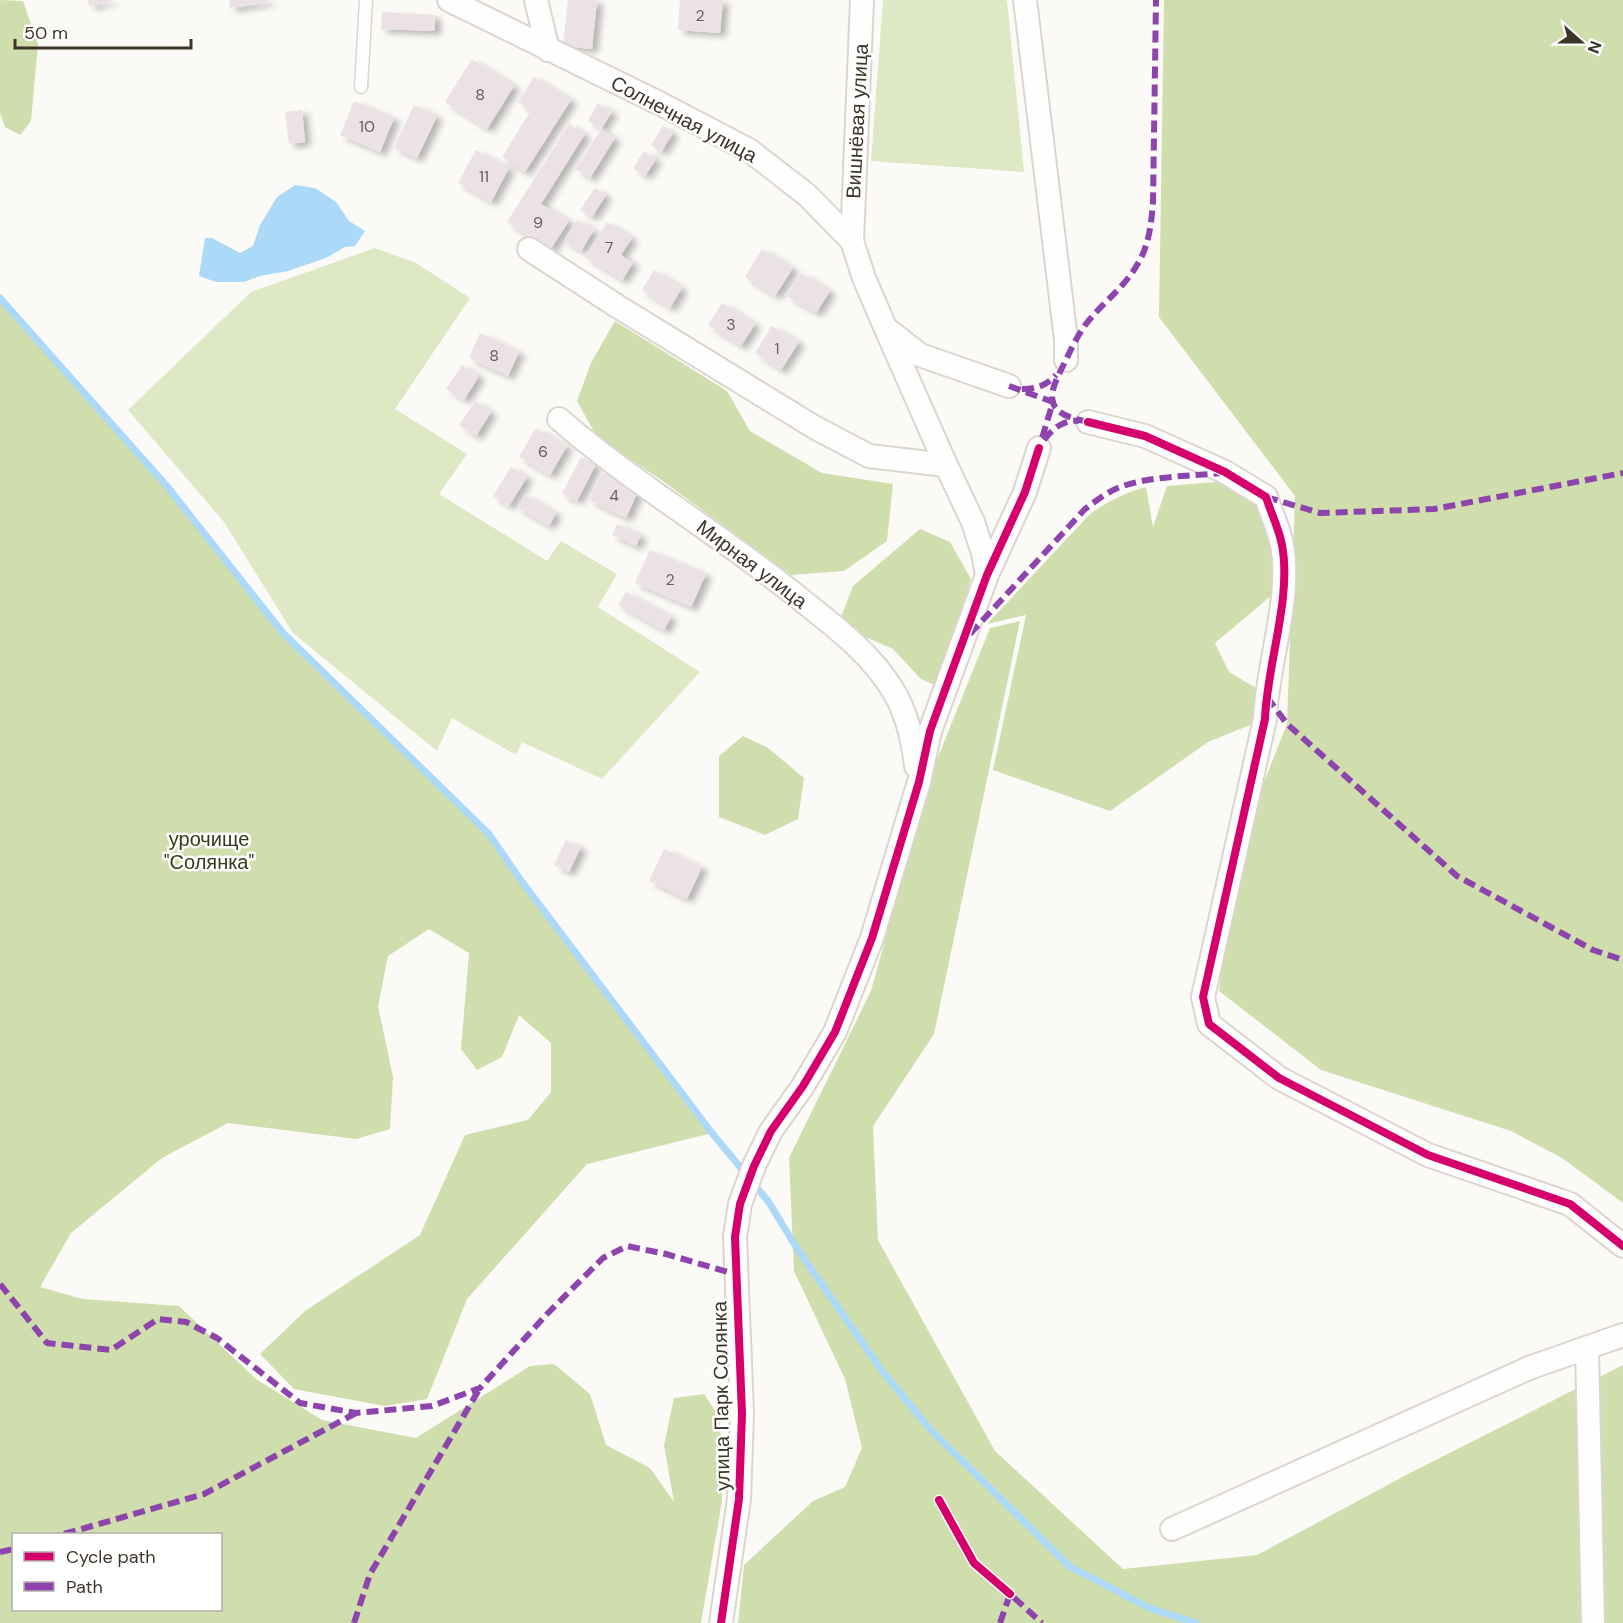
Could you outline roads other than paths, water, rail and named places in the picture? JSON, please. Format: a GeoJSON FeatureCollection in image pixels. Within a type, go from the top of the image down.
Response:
{"type":"FeatureCollection","features":[{"type":"Feature","properties":{"kind":"street","name":"Солнечная улица"},"geometry":{"type":"LineString","coordinates":[[449,0],[749,150],[807,195],[852,241],[864,278],[885,327],[973,522],[987,575]]}},
{"type":"Feature","properties":{"kind":"street"},"geometry":{"type":"LineString","coordinates":[[536,0],[548,50]]}},
{"type":"Feature","properties":{"kind":"street","name":"Вишнёвая улица"},"geometry":{"type":"LineString","coordinates":[[852,241],[862,0]]}},
{"type":"Feature","properties":{"kind":"street"},"geometry":{"type":"LineString","coordinates":[[1024,0],[1066,340],[1066,360]]}},
{"type":"Feature","properties":{"kind":"street"},"geometry":{"type":"LineString","coordinates":[[529,249],[616,306],[814,427],[869,456],[946,465]]}},
{"type":"Feature","properties":{"kind":"street"},"geometry":{"type":"LineString","coordinates":[[885,327],[920,356],[1010,386]]}},
{"type":"Feature","properties":{"kind":"street","name":"Мирная улица"},"geometry":{"type":"LineString","coordinates":[[559,419],[597,452],[776,578],[822,616],[878,670],[895,693],[913,737],[919,782]]}},
{"type":"Feature","properties":{"kind":"street"},"geometry":{"type":"LineString","coordinates":[[1088,422],[1145,436],[1225,472],[1266,497],[1282,545],[1284,585],[1266,694],[1265,719],[1203,997],[1209,1024],[1279,1078],[1428,1155],[1570,1204],[1623,1246]]}},
{"type":"Feature","properties":{"kind":"street","name":"улица Парк Солянка"},"geometry":{"type":"LineString","coordinates":[[721,1623],[739,1499],[742,1414],[735,1237],[740,1204],[754,1166],[771,1131],[803,1086],[835,1032],[872,938],[919,782],[930,731],[987,575],[1025,492],[1039,448]]}},
{"type":"Feature","properties":{"kind":"street"},"geometry":{"type":"LineString","coordinates":[[1172,1529],[1529,1368],[1623,1335]]}},
{"type":"Feature","properties":{"kind":"street"},"geometry":{"type":"LineString","coordinates":[[1587,1348],[1593,1623]]}},
{"type":"Feature","properties":{"kind":"lane"},"geometry":{"type":"LineString","coordinates":[[361,87],[366,0]]}},
{"type":"Feature","properties":{"kind":"water"},"geometry":{"type":"Polygon","coordinates":[[[295,185],[315,188],[336,202],[349,221],[365,231],[355,246],[345,247],[326,258],[288,271],[260,276],[244,282],[216,282],[199,276],[205,238],[212,238],[240,253],[253,246],[260,225],[277,197],[295,185]]]}},
{"type":"Feature","properties":{"kind":"waterway"},"geometry":{"type":"LineString","coordinates":[[0,298],[166,485],[283,633],[489,834],[520,879],[712,1133],[745,1173]]}},
{"type":"Feature","properties":{"kind":"waterway"},"geometry":{"type":"LineString","coordinates":[[752,1182],[768,1201],[798,1250],[882,1371],[930,1429],[1069,1566],[1149,1608],[1196,1623]]}},
{"type":"Feature","properties":{"kind":"park label","name":"урочище \"Солянка\""},"geometry":{"type":"Point","coordinates":[209,850]}}]}
